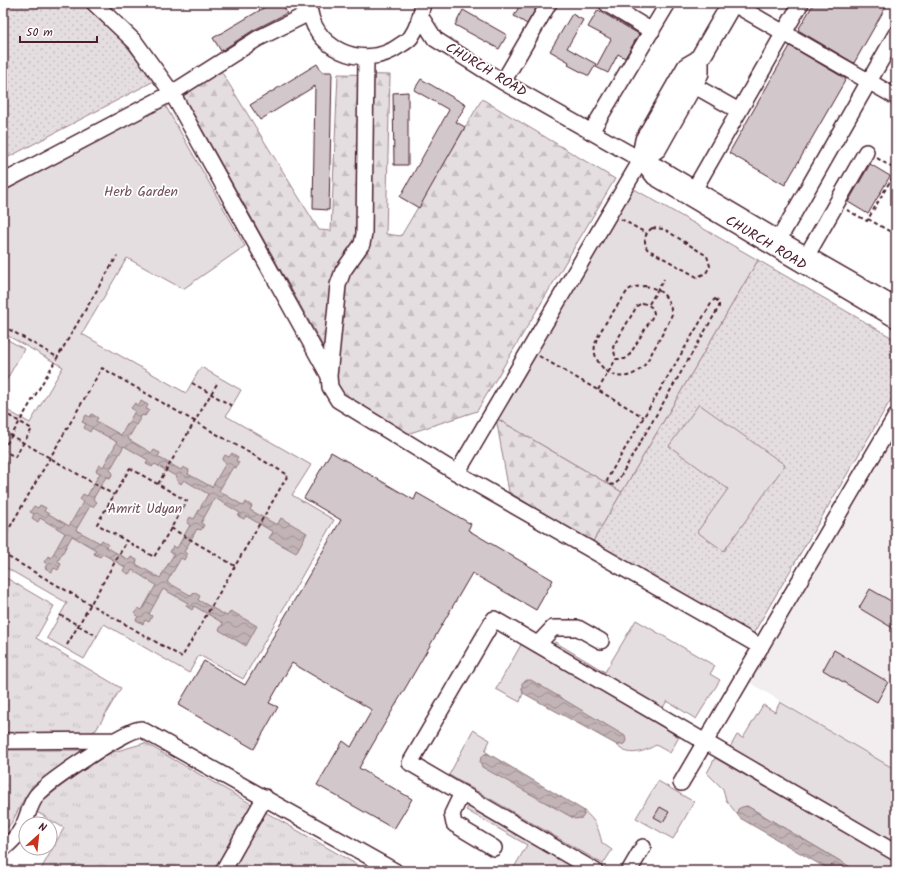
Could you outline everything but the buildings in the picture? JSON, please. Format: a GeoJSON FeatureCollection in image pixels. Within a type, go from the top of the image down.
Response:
{"type":"FeatureCollection","features":[{"type":"Feature","properties":{"kind":"main road"},"geometry":{"type":"LineString","coordinates":[[641,160],[645,140],[687,67],[699,60],[732,3]]}},
{"type":"Feature","properties":{"kind":"main road"},"geometry":{"type":"LineString","coordinates":[[641,160],[657,148],[699,74],[699,60]]}},
{"type":"Feature","properties":{"kind":"street"},"geometry":{"type":"LineString","coordinates":[[94,3],[134,42],[172,93],[329,376]]}},
{"type":"Feature","properties":{"kind":"street"},"geometry":{"type":"LineString","coordinates":[[503,82],[549,3]]}},
{"type":"Feature","properties":{"kind":"street"},"geometry":{"type":"LineString","coordinates":[[608,3],[607,4],[652,31]]}},
{"type":"Feature","properties":{"kind":"street"},"geometry":{"type":"LineString","coordinates":[[591,132],[668,3]]}},
{"type":"Feature","properties":{"kind":"street"},"geometry":{"type":"LineString","coordinates":[[732,3],[896,97]]}},
{"type":"Feature","properties":{"kind":"street"},"geometry":{"type":"LineString","coordinates":[[696,188],[801,3]]}},
{"type":"Feature","properties":{"kind":"street"},"geometry":{"type":"LineString","coordinates":[[3,182],[172,93],[309,8],[317,31],[330,45],[347,54],[366,58],[390,53],[410,38],[422,10]]}},
{"type":"Feature","properties":{"kind":"street","name":"CHURCH ROAD"},"geometry":{"type":"LineString","coordinates":[[422,10],[435,39]]}},
{"type":"Feature","properties":{"kind":"street","name":"CHURCH ROAD"},"geometry":{"type":"LineString","coordinates":[[410,38],[435,39],[503,82],[641,160],[658,166],[696,188],[779,239],[896,320]]}},
{"type":"Feature","properties":{"kind":"street"},"geometry":{"type":"LineString","coordinates":[[779,239],[894,40]]}},
{"type":"Feature","properties":{"kind":"street"},"geometry":{"type":"LineString","coordinates":[[366,58],[364,234],[362,244],[343,271],[338,286],[329,376],[330,387],[338,400],[457,473],[761,647]]}},
{"type":"Feature","properties":{"kind":"street"},"geometry":{"type":"LineString","coordinates":[[693,85],[739,111]]}},
{"type":"Feature","properties":{"kind":"street"},"geometry":{"type":"LineString","coordinates":[[811,261],[836,203],[866,152]]}},
{"type":"Feature","properties":{"kind":"street"},"geometry":{"type":"LineString","coordinates":[[457,473],[641,160]]}},
{"type":"Feature","properties":{"kind":"street","name":"CHURCH ROAD"},"geometry":{"type":"LineString","coordinates":[[641,160],[654,177],[896,306]]}},
{"type":"Feature","properties":{"kind":"street"},"geometry":{"type":"LineString","coordinates":[[681,783],[896,416]]}},
{"type":"Feature","properties":{"kind":"street"},"geometry":{"type":"LineString","coordinates":[[595,871],[410,763],[494,619],[896,853]]}},
{"type":"Feature","properties":{"kind":"street"},"geometry":{"type":"LineString","coordinates":[[538,644],[553,628],[578,628],[601,641]]}},
{"type":"Feature","properties":{"kind":"street"},"geometry":{"type":"LineString","coordinates":[[3,849],[14,839],[22,828],[30,806],[38,794],[53,781],[115,740],[136,729],[145,731],[395,871]]}},
{"type":"Feature","properties":{"kind":"street"},"geometry":{"type":"LineString","coordinates":[[3,741],[115,740]]}},
{"type":"Feature","properties":{"kind":"street"},"geometry":{"type":"LineString","coordinates":[[462,794],[452,814],[454,824],[494,848]]}},
{"type":"Feature","properties":{"kind":"street"},"geometry":{"type":"LineString","coordinates":[[222,871],[265,797]]}},
{"type":"Feature","properties":{"kind":"street"},"geometry":{"type":"LineString","coordinates":[[629,871],[643,847]]}},
{"type":"Feature","properties":{"kind":"path"},"geometry":{"type":"LineString","coordinates":[[866,152],[896,171],[868,219]]}},
{"type":"Feature","properties":{"kind":"path"},"geometry":{"type":"LineString","coordinates":[[892,177],[896,179]]}},
{"type":"Feature","properties":{"kind":"path"},"geometry":{"type":"LineString","coordinates":[[836,203],[867,221],[868,219],[896,235]]}},
{"type":"Feature","properties":{"kind":"path"},"geometry":{"type":"LineString","coordinates":[[609,213],[646,233]]}},
{"type":"Feature","properties":{"kind":"path"},"geometry":{"type":"LineString","coordinates":[[652,228],[664,230],[707,256],[710,266],[706,273],[697,277],[647,249],[644,242],[646,233],[652,228]]}},
{"type":"Feature","properties":{"kind":"path"},"geometry":{"type":"LineString","coordinates":[[3,412],[19,422],[32,429],[15,457],[3,450],[11,435],[19,422],[58,357],[117,256]]}},
{"type":"Feature","properties":{"kind":"path"},"geometry":{"type":"LineString","coordinates":[[649,305],[664,279]]}},
{"type":"Feature","properties":{"kind":"path"},"geometry":{"type":"LineString","coordinates":[[645,286],[658,290],[664,294],[670,305],[672,314],[646,364],[634,375],[622,378],[608,373],[600,365],[595,356],[595,345],[599,335],[628,290],[634,287],[645,286]]}},
{"type":"Feature","properties":{"kind":"path"},"geometry":{"type":"LineString","coordinates":[[715,299],[719,302],[719,307],[616,484],[610,484],[607,480],[610,474],[644,417],[712,302],[715,299]]}},
{"type":"Feature","properties":{"kind":"path"},"geometry":{"type":"LineString","coordinates":[[598,390],[616,359],[613,347],[637,306],[642,303],[649,305],[653,308],[654,314],[629,356],[625,359],[616,359]]}},
{"type":"Feature","properties":{"kind":"path"},"geometry":{"type":"LineString","coordinates":[[3,326],[58,357]]}},
{"type":"Feature","properties":{"kind":"path"},"geometry":{"type":"LineString","coordinates":[[530,350],[644,417]]}},
{"type":"Feature","properties":{"kind":"path"},"geometry":{"type":"LineString","coordinates":[[3,539],[102,368],[288,475],[182,657],[3,554]]}},
{"type":"Feature","properties":{"kind":"path"},"geometry":{"type":"LineString","coordinates":[[158,484],[218,382]]}},
{"type":"Feature","properties":{"kind":"path"},"geometry":{"type":"LineString","coordinates":[[192,383],[232,406]]}},
{"type":"Feature","properties":{"kind":"path"},"geometry":{"type":"LineString","coordinates":[[3,430],[114,495]]}},
{"type":"Feature","properties":{"kind":"path"},"geometry":{"type":"LineString","coordinates":[[130,468],[158,484],[187,501],[154,557],[97,524],[130,468]]}},
{"type":"Feature","properties":{"kind":"path"},"geometry":{"type":"LineString","coordinates":[[171,528],[235,566]]}},
{"type":"Feature","properties":{"kind":"path"},"geometry":{"type":"LineString","coordinates":[[67,645],[127,541]]}},
{"type":"Feature","properties":{"kind":"path"},"geometry":{"type":"LineString","coordinates":[[60,615],[98,636]]}},
{"type":"Feature","properties":{"kind":"shaded area"},"geometry":{"type":"Polygon","coordinates":[[[896,431],[896,770],[747,681],[896,431]]]}},
{"type":"Feature","properties":{"kind":"green space"},"geometry":{"type":"Polygon","coordinates":[[[3,3],[84,3],[109,24],[154,81],[3,160],[3,3]]]}},
{"type":"Feature","properties":{"kind":"green space"},"geometry":{"type":"Polygon","coordinates":[[[221,71],[319,230],[331,231],[338,74],[390,75],[386,234],[401,236],[482,99],[615,179],[477,411],[404,435],[338,394],[323,346],[183,95],[221,71]]]}},
{"type":"Feature","properties":{"kind":"green space","name":"Amrit Udyan"},"geometry":{"type":"Polygon","coordinates":[[[165,105],[245,246],[183,289],[127,258],[82,334],[186,393],[201,367],[241,390],[226,416],[311,465],[292,495],[334,520],[243,679],[199,655],[189,673],[104,624],[84,659],[47,638],[67,603],[3,566],[3,468],[8,459],[3,455],[3,408],[30,423],[63,367],[3,333],[3,192],[165,105]]]}},
{"type":"Feature","properties":{"kind":"green space"},"geometry":{"type":"Polygon","coordinates":[[[629,186],[758,260],[622,492],[496,418],[629,186]]]}},
{"type":"Feature","properties":{"kind":"green space"},"geometry":{"type":"Polygon","coordinates":[[[758,260],[896,340],[896,391],[753,634],[592,543],[758,260]]]}},
{"type":"Feature","properties":{"kind":"green space"},"geometry":{"type":"Polygon","coordinates":[[[3,337],[24,349],[3,386],[3,337]]]}},
{"type":"Feature","properties":{"kind":"green space"},"geometry":{"type":"Polygon","coordinates":[[[699,404],[785,465],[724,551],[697,532],[728,489],[669,446],[699,404]]]}},
{"type":"Feature","properties":{"kind":"green space"},"geometry":{"type":"Polygon","coordinates":[[[496,418],[622,492],[592,543],[509,492],[496,418]]]}},
{"type":"Feature","properties":{"kind":"green space"},"geometry":{"type":"Polygon","coordinates":[[[3,576],[54,606],[36,638],[121,688],[96,730],[80,738],[3,738],[3,576]]]}},
{"type":"Feature","properties":{"kind":"green space"},"geometry":{"type":"Polygon","coordinates":[[[636,620],[715,666],[710,674],[720,680],[696,719],[667,701],[662,709],[553,645],[555,642],[605,672],[636,620]]]}},
{"type":"Feature","properties":{"kind":"green space"},"geometry":{"type":"Polygon","coordinates":[[[522,643],[679,737],[670,753],[656,745],[641,752],[631,753],[621,749],[617,745],[620,745],[522,688],[523,693],[520,702],[496,689],[522,643]]]}},
{"type":"Feature","properties":{"kind":"green space"},"geometry":{"type":"Polygon","coordinates":[[[780,702],[896,770],[896,846],[729,749],[737,735],[743,738],[763,705],[775,712],[780,702]]]}},
{"type":"Feature","properties":{"kind":"green space"},"geometry":{"type":"Polygon","coordinates":[[[473,730],[490,740],[485,751],[489,754],[485,754],[584,815],[583,810],[591,818],[596,825],[602,843],[612,850],[603,864],[449,775],[473,730]]]}},
{"type":"Feature","properties":{"kind":"green space"},"geometry":{"type":"Polygon","coordinates":[[[145,743],[368,871],[40,871],[48,856],[58,856],[58,839],[64,828],[58,824],[58,816],[44,816],[35,811],[46,794],[110,753],[145,743]]]}},
{"type":"Feature","properties":{"kind":"green space"},"geometry":{"type":"Polygon","coordinates":[[[3,750],[95,750],[33,785],[12,822],[3,833],[3,750]]]}},
{"type":"Feature","properties":{"kind":"green space"},"geometry":{"type":"Polygon","coordinates":[[[715,758],[896,862],[896,871],[857,871],[747,806],[739,809],[737,814],[726,800],[723,789],[707,773],[715,758]]]}},
{"type":"Feature","properties":{"kind":"green space"},"geometry":{"type":"Polygon","coordinates":[[[658,781],[694,802],[673,839],[636,818],[658,781]]]}},
{"type":"Feature","properties":{"kind":"green space"},"geometry":{"type":"Polygon","coordinates":[[[469,806],[580,871],[512,871],[527,845],[466,810],[469,806]]]}},
{"type":"Feature","properties":{"kind":"water"},"geometry":{"type":"Polygon","coordinates":[[[141,401],[148,405],[146,409],[149,410],[145,416],[142,415],[128,439],[152,453],[154,450],[160,453],[158,457],[181,470],[183,467],[189,470],[188,474],[212,487],[226,463],[222,460],[225,455],[229,457],[232,453],[238,457],[236,461],[239,462],[236,468],[233,467],[219,491],[244,506],[246,502],[252,506],[250,510],[277,525],[281,518],[307,533],[296,553],[269,538],[273,532],[246,516],[244,519],[238,516],[240,513],[215,498],[201,523],[204,525],[201,530],[197,529],[184,552],[187,554],[184,560],[181,558],[167,582],[192,596],[194,592],[200,596],[198,600],[227,616],[231,611],[257,626],[246,646],[219,630],[223,623],[194,606],[192,610],[186,606],[188,603],[163,589],[149,614],[152,616],[149,622],[145,620],[143,624],[136,620],[138,616],[135,614],[138,608],[142,610],[156,585],[132,570],[129,574],[123,571],[125,567],[103,554],[100,557],[94,554],[96,550],[72,536],[58,561],[61,564],[58,570],[54,568],[52,572],[45,568],[47,564],[44,562],[48,556],[51,558],[65,533],[40,518],[38,522],[32,518],[34,514],[30,512],[34,506],[38,508],[40,505],[46,508],[44,511],[69,526],[83,502],[80,500],[83,494],[87,496],[100,473],[96,471],[99,465],[103,467],[117,442],[92,428],[90,432],[84,428],[86,424],[82,422],[86,415],[90,417],[92,414],[98,418],[96,421],[121,435],[135,411],[131,408],[135,403],[139,405],[141,401]],[[124,446],[110,470],[113,473],[110,478],[106,477],[93,499],[97,502],[93,507],[90,506],[76,530],[100,543],[102,540],[108,544],[106,547],[129,560],[131,557],[137,560],[136,564],[160,578],[174,554],[170,552],[173,546],[177,548],[190,525],[187,523],[190,517],[194,519],[208,494],[184,480],[181,484],[176,480],[177,477],[155,464],[152,467],[146,464],[148,460],[124,446]]]}},
{"type":"Feature","properties":{"kind":"water"},"geometry":{"type":"Polygon","coordinates":[[[527,680],[531,680],[625,736],[626,741],[624,744],[617,745],[523,693],[522,683],[527,680]]]}},
{"type":"Feature","properties":{"kind":"water"},"geometry":{"type":"Polygon","coordinates":[[[485,754],[489,754],[583,810],[584,815],[582,818],[575,819],[482,767],[480,762],[481,757],[485,754]]]}},
{"type":"Feature","properties":{"kind":"water"},"geometry":{"type":"Polygon","coordinates":[[[747,806],[857,871],[831,871],[740,818],[737,814],[738,809],[747,806]]]}},
{"type":"Feature","properties":{"kind":"park label","name":"Herb Garden"},"geometry":{"type":"Point","coordinates":[141,192]}}]}
